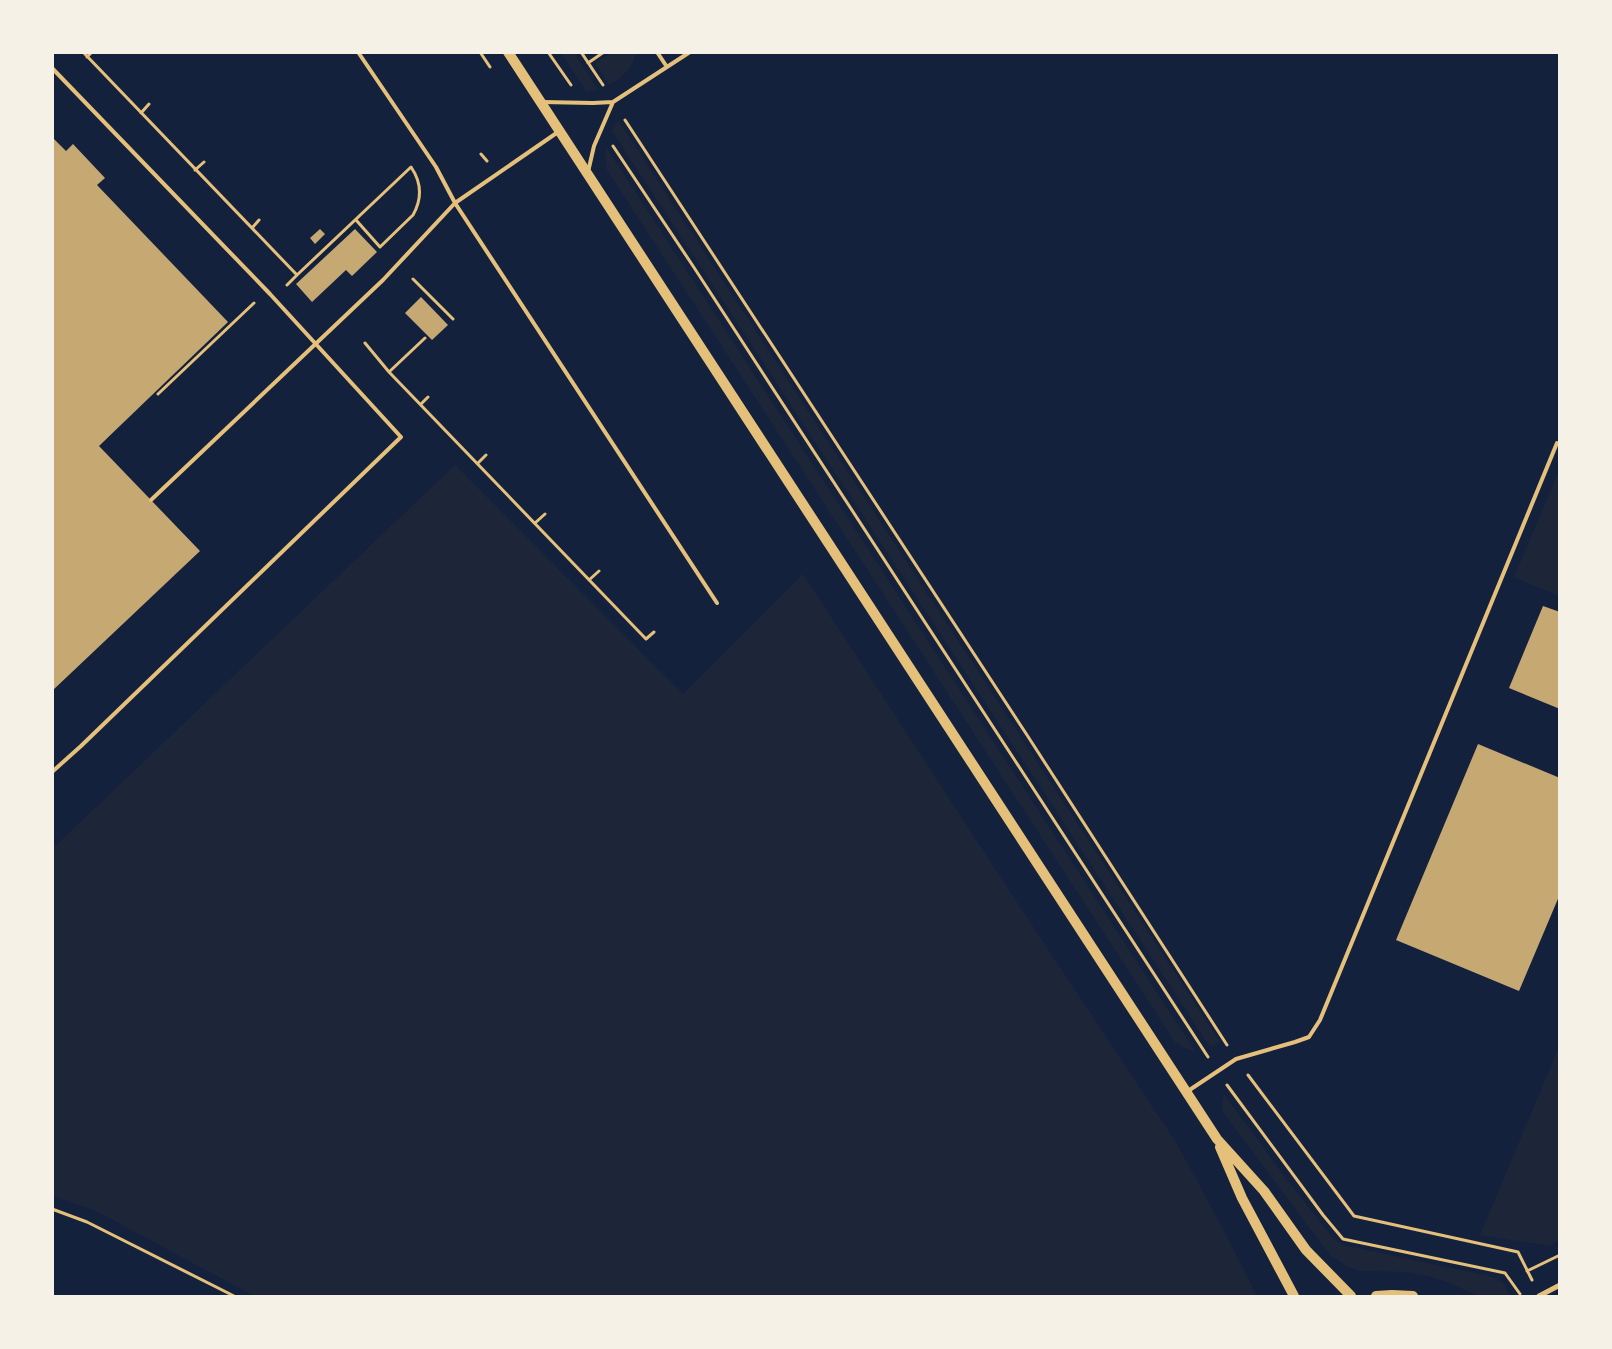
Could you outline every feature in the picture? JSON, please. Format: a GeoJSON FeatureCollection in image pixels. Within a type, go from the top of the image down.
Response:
{"type":"FeatureCollection","features":[{"type":"Feature","properties":{"kind":"main road"},"geometry":{"type":"LineString","coordinates":[[508,52],[1217,1139],[1264,1191],[1306,1250],[1351,1296]]}},
{"type":"Feature","properties":{"kind":"main road"},"geometry":{"type":"LineString","coordinates":[[1217,1139],[1242,1198],[1294,1296]]}},
{"type":"Feature","properties":{"kind":"main road"},"geometry":{"type":"LineString","coordinates":[[1376,1296],[1413,1296]]}},
{"type":"Feature","properties":{"kind":"street"},"geometry":{"type":"LineString","coordinates":[[1539,1296],[1560,1286]]}},
{"type":"Feature","properties":{"kind":"lane"},"geometry":{"type":"LineString","coordinates":[[358,52],[436,167],[455,203],[717,603]]}},
{"type":"Feature","properties":{"kind":"lane"},"geometry":{"type":"LineString","coordinates":[[657,52],[667,67]]}},
{"type":"Feature","properties":{"kind":"lane"},"geometry":{"type":"LineString","coordinates":[[540,102],[613,102],[690,52]]}},
{"type":"Feature","properties":{"kind":"lane"},"geometry":{"type":"LineString","coordinates":[[52,68],[270,294],[401,437],[52,772]]}},
{"type":"Feature","properties":{"kind":"lane"},"geometry":{"type":"LineString","coordinates":[[588,175],[594,146],[613,102]]}},
{"type":"Feature","properties":{"kind":"lane"},"geometry":{"type":"LineString","coordinates":[[151,500],[393,270],[455,203],[559,131]]}},
{"type":"Feature","properties":{"kind":"lane"},"geometry":{"type":"LineString","coordinates":[[1186,1092],[1236,1058],[1309,1037],[1320,1020],[1558,444]]}},
{"type":"Feature","properties":{"kind":"path"},"geometry":{"type":"LineString","coordinates":[[83,52],[297,275]]}},
{"type":"Feature","properties":{"kind":"path"},"geometry":{"type":"LineString","coordinates":[[87,57],[92,52]]}},
{"type":"Feature","properties":{"kind":"path"},"geometry":{"type":"LineString","coordinates":[[480,52],[492,71]]}},
{"type":"Feature","properties":{"kind":"path"},"geometry":{"type":"LineString","coordinates":[[548,52],[575,92]]}},
{"type":"Feature","properties":{"kind":"path"},"geometry":{"type":"LineString","coordinates":[[581,52],[1038,751],[1236,1058],[1354,1216],[1518,1252],[1528,1271],[1560,1255]]}},
{"type":"Feature","properties":{"kind":"path"},"geometry":{"type":"LineString","coordinates":[[588,63],[604,52]]}},
{"type":"Feature","properties":{"kind":"path"},"geometry":{"type":"LineString","coordinates":[[141,113],[149,104]]}},
{"type":"Feature","properties":{"kind":"path"},"geometry":{"type":"LineString","coordinates":[[602,130],[693,266],[1203,1050]]}},
{"type":"Feature","properties":{"kind":"path"},"geometry":{"type":"LineString","coordinates":[[195,170],[204,162]]}},
{"type":"Feature","properties":{"kind":"path"},"geometry":{"type":"LineString","coordinates":[[280,290],[411,167],[420,184],[418,203],[413,215],[400,228],[380,247],[356,220]]}},
{"type":"Feature","properties":{"kind":"path"},"geometry":{"type":"LineString","coordinates":[[252,228],[259,220]]}},
{"type":"Feature","properties":{"kind":"path"},"geometry":{"type":"LineString","coordinates":[[413,279],[453,319]]}},
{"type":"Feature","properties":{"kind":"path"},"geometry":{"type":"LineString","coordinates":[[158,394],[260,297]]}},
{"type":"Feature","properties":{"kind":"path"},"geometry":{"type":"LineString","coordinates":[[389,372],[425,338]]}},
{"type":"Feature","properties":{"kind":"path"},"geometry":{"type":"LineString","coordinates":[[365,342],[389,372],[646,639],[654,632]]}},
{"type":"Feature","properties":{"kind":"path"},"geometry":{"type":"LineString","coordinates":[[421,404],[428,397]]}},
{"type":"Feature","properties":{"kind":"path"},"geometry":{"type":"LineString","coordinates":[[478,463],[486,455]]}},
{"type":"Feature","properties":{"kind":"path"},"geometry":{"type":"LineString","coordinates":[[535,523],[545,514]]}},
{"type":"Feature","properties":{"kind":"path"},"geometry":{"type":"LineString","coordinates":[[589,580],[598,571]]}},
{"type":"Feature","properties":{"kind":"path"},"geometry":{"type":"LineString","coordinates":[[1229,1088],[1323,1215],[1343,1239],[1505,1273],[1522,1296]]}},
{"type":"Feature","properties":{"kind":"path"},"geometry":{"type":"LineString","coordinates":[[52,1209],[87,1222],[234,1296]]}},
{"type":"Feature","properties":{"kind":"shaded area"},"geometry":{"type":"Polygon","coordinates":[[[561,53],[574,53],[598,90],[586,91],[561,53]]]}},
{"type":"Feature","properties":{"kind":"shaded area"},"geometry":{"type":"Polygon","coordinates":[[[611,53],[635,53],[630,68],[619,79],[609,85],[595,63],[611,53]]]}},
{"type":"Feature","properties":{"kind":"shaded area"},"geometry":{"type":"Polygon","coordinates":[[[618,120],[1220,1042],[1210,1047],[612,131],[618,120]]]}},
{"type":"Feature","properties":{"kind":"shaded area"},"geometry":{"type":"Polygon","coordinates":[[[606,147],[1195,1051],[1184,1048],[1175,1042],[607,170],[606,147]]]}},
{"type":"Feature","properties":{"kind":"shaded area"},"geometry":{"type":"Polygon","coordinates":[[[455,465],[683,694],[803,574],[1177,1144],[1257,1296],[254,1296],[96,1211],[53,1196],[53,848],[455,465]]]}},
{"type":"Feature","properties":{"kind":"shaded area"},"geometry":{"type":"Polygon","coordinates":[[[1559,471],[1559,596],[1514,577],[1559,471]]]}},
{"type":"Feature","properties":{"kind":"shaded area"},"geometry":{"type":"Polygon","coordinates":[[[1559,1047],[1559,1240],[1550,1246],[1480,1235],[1559,1047]]]}},
{"type":"Feature","properties":{"kind":"shaded area"},"geometry":{"type":"Polygon","coordinates":[[[1224,1094],[1284,1176],[1332,1237],[1343,1245],[1489,1276],[1503,1283],[1508,1296],[1479,1296],[1444,1281],[1408,1272],[1360,1271],[1346,1266],[1332,1256],[1322,1245],[1223,1112],[1224,1094]]]}},
{"type":"Feature","properties":{"kind":"building"},"geometry":{"type":"Polygon","coordinates":[[[52,137],[66,151],[73,144],[105,178],[97,185],[228,322],[99,446],[200,551],[52,691],[52,137]]]}},
{"type":"Feature","properties":{"kind":"building"},"geometry":{"type":"Polygon","coordinates":[[[320,229],[325,234],[315,244],[310,238],[320,229]]]}},
{"type":"Feature","properties":{"kind":"building"},"geometry":{"type":"Polygon","coordinates":[[[355,229],[377,252],[352,276],[346,270],[312,302],[296,284],[355,229]]]}},
{"type":"Feature","properties":{"kind":"building"},"geometry":{"type":"Polygon","coordinates":[[[421,297],[448,325],[432,340],[405,313],[421,297]]]}},
{"type":"Feature","properties":{"kind":"building"},"geometry":{"type":"Polygon","coordinates":[[[1543,606],[1560,612],[1560,709],[1509,688],[1543,606]]]}},
{"type":"Feature","properties":{"kind":"building"},"geometry":{"type":"Polygon","coordinates":[[[1478,744],[1560,778],[1560,894],[1519,991],[1396,940],[1478,744]]]}}]}
